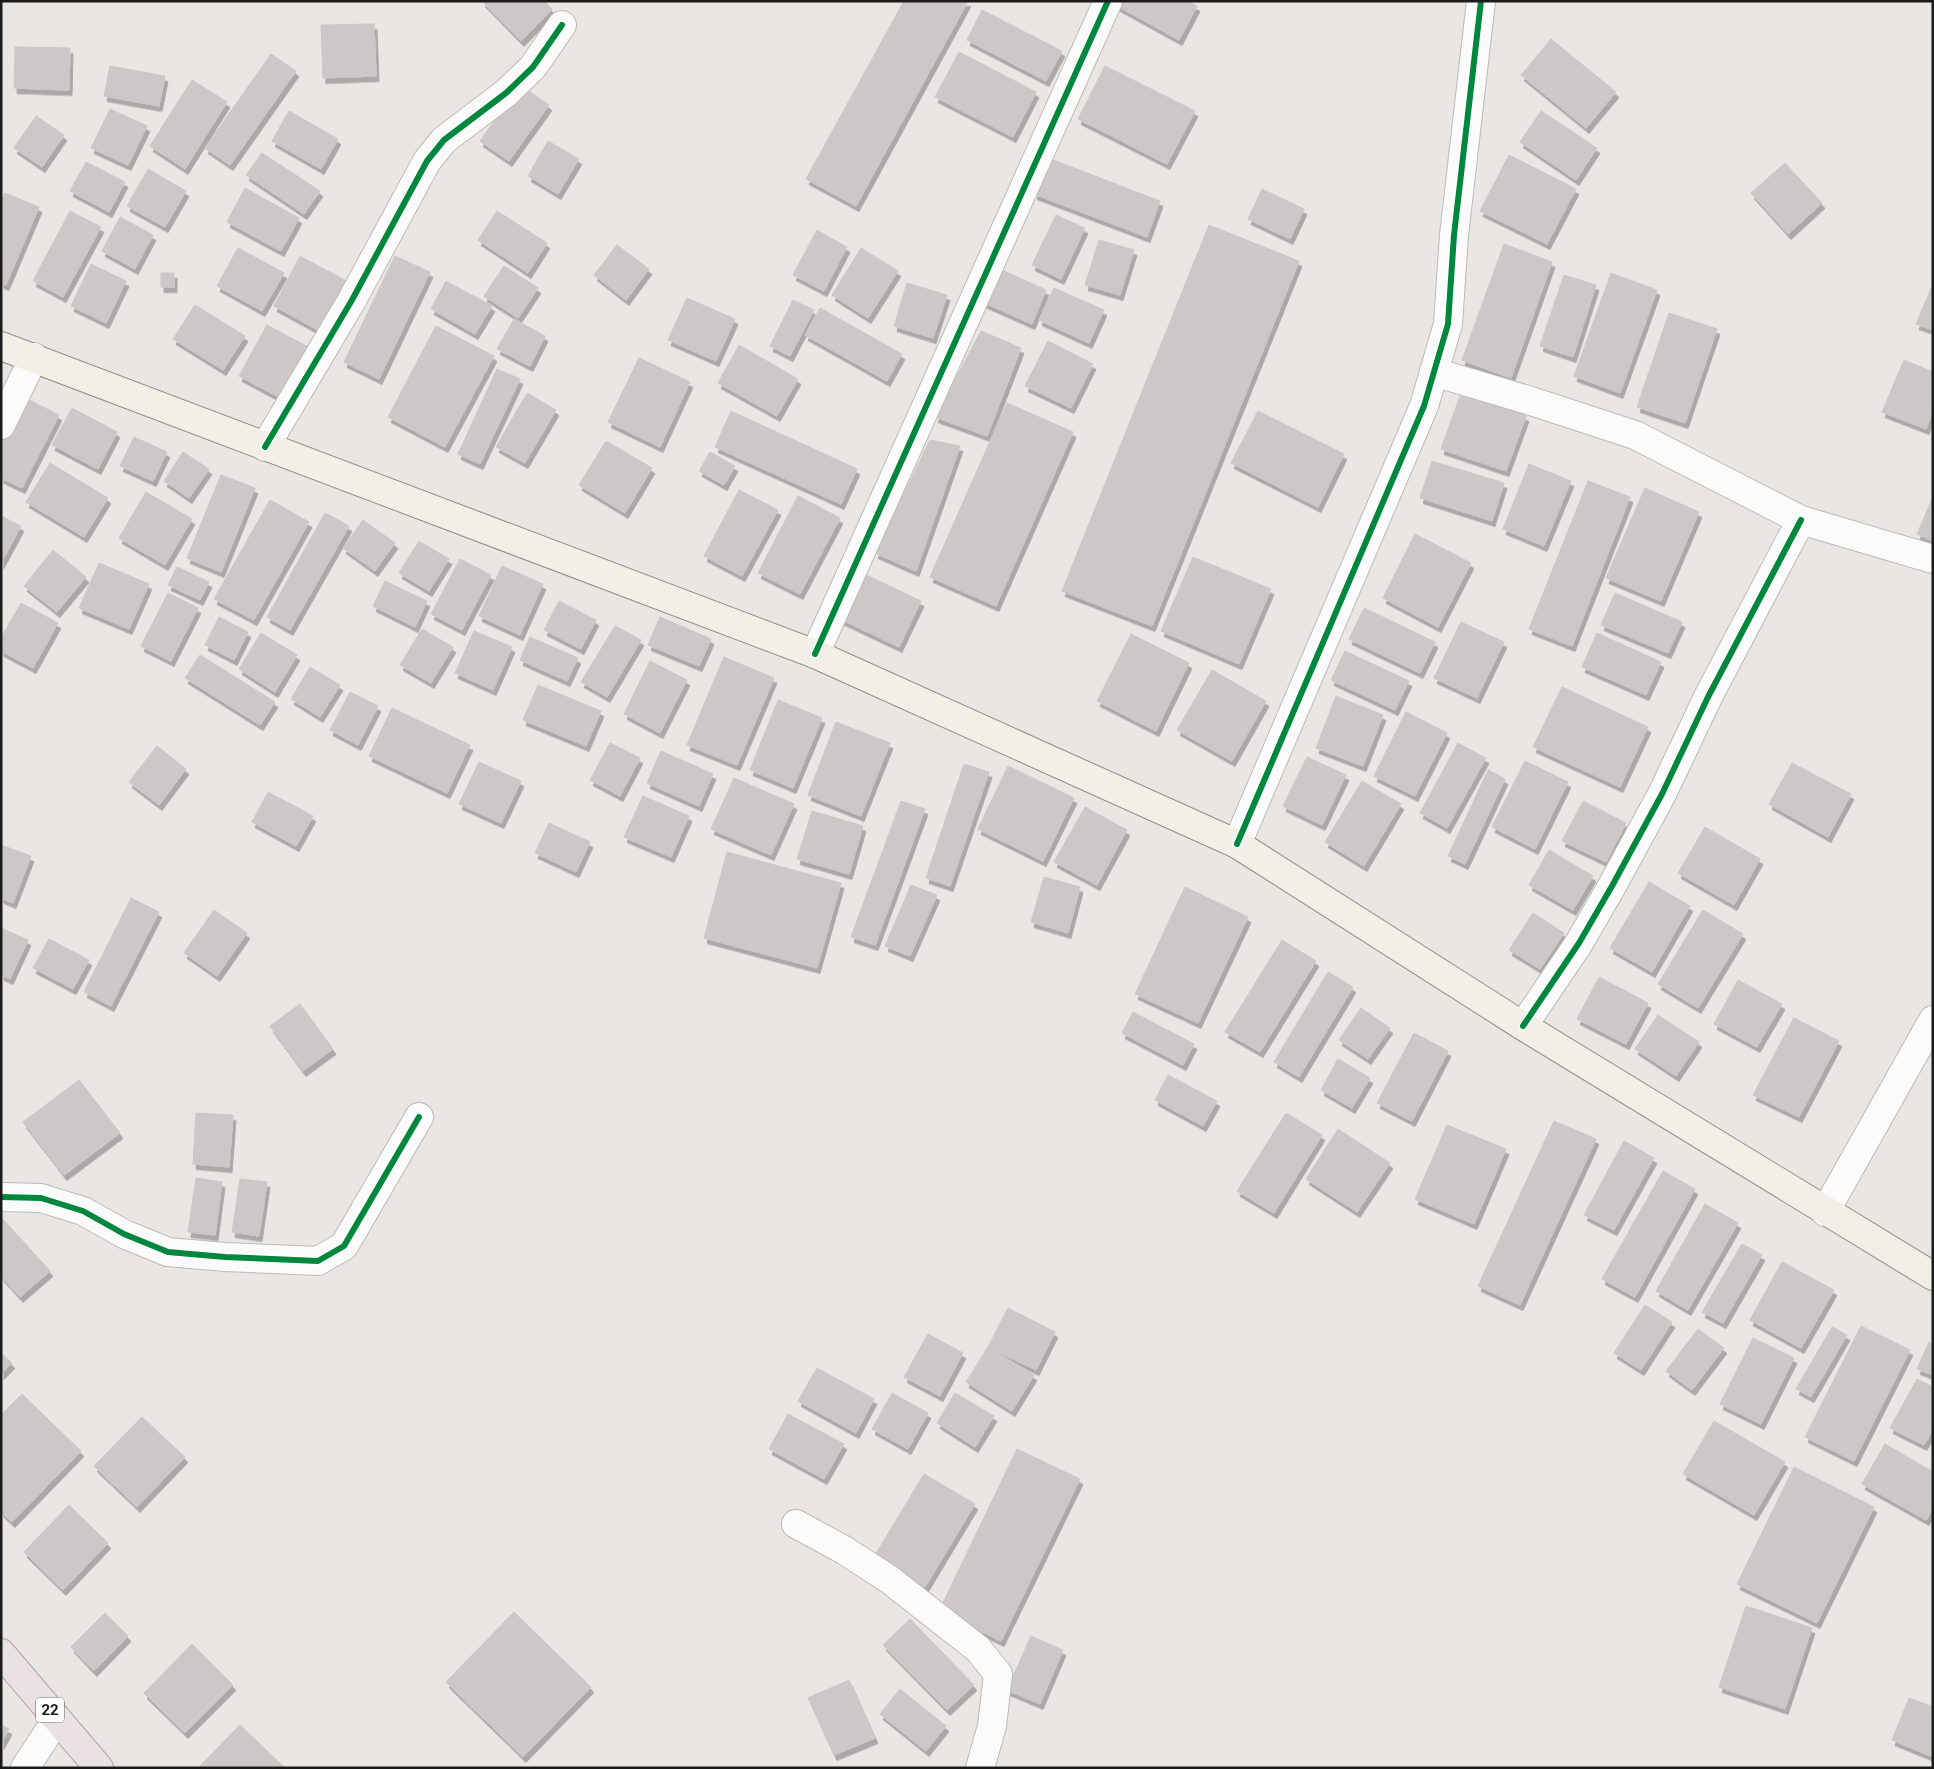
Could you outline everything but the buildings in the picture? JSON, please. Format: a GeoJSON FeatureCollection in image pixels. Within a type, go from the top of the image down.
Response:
{"type":"FeatureCollection","features":[{"type":"Feature","properties":{"kind":"highway","name":"22"},"geometry":{"type":"LineString","coordinates":[[1,1653],[99,1768]]}},
{"type":"Feature","properties":{"kind":"main road"},"geometry":{"type":"LineString","coordinates":[[1,346],[815,654],[1237,844],[1522,1026],[1933,1276]]}},
{"type":"Feature","properties":{"kind":"street"},"geometry":{"type":"LineString","coordinates":[[815,654],[1108,1]]}},
{"type":"Feature","properties":{"kind":"street"},"geometry":{"type":"LineString","coordinates":[[1237,844],[1424,406],[1448,324],[1454,235],[1481,1]]}},
{"type":"Feature","properties":{"kind":"street"},"geometry":{"type":"LineString","coordinates":[[265,447],[352,300],[428,161],[444,140],[506,93],[533,67],[562,25]]}},
{"type":"Feature","properties":{"kind":"street"},"geometry":{"type":"LineString","coordinates":[[1,424],[34,357]]}},
{"type":"Feature","properties":{"kind":"street"},"geometry":{"type":"LineString","coordinates":[[1434,372],[1636,435],[1801,520],[1933,559]]}},
{"type":"Feature","properties":{"kind":"street"},"geometry":{"type":"LineString","coordinates":[[1522,1026],[1579,943],[1612,886],[1662,794],[1708,697],[1801,520]]}},
{"type":"Feature","properties":{"kind":"street"},"geometry":{"type":"LineString","coordinates":[[1825,1212],[1933,1020]]}},
{"type":"Feature","properties":{"kind":"street"},"geometry":{"type":"LineString","coordinates":[[1,1197],[41,1198],[83,1211],[124,1234],[168,1252],[225,1257],[318,1261],[344,1246],[419,1117]]}},
{"type":"Feature","properties":{"kind":"street"},"geometry":{"type":"LineString","coordinates":[[796,1524],[844,1550],[890,1580],[978,1648],[998,1674],[992,1726],[980,1768]]}},
{"type":"Feature","properties":{"kind":"street"},"geometry":{"type":"LineString","coordinates":[[25,1768],[57,1719]]}},
{"type":"Feature","properties":{"kind":"cycle path"},"geometry":{"type":"LineString","coordinates":[[815,654],[1108,1]]}},
{"type":"Feature","properties":{"kind":"cycle path"},"geometry":{"type":"LineString","coordinates":[[1237,844],[1424,406],[1448,324],[1454,235],[1481,1]]}},
{"type":"Feature","properties":{"kind":"cycle path"},"geometry":{"type":"LineString","coordinates":[[265,447],[352,300],[427,161],[444,140],[506,93],[533,67],[562,25]]}},
{"type":"Feature","properties":{"kind":"cycle path"},"geometry":{"type":"LineString","coordinates":[[1523,1026],[1579,943],[1612,886],[1662,794],[1708,697],[1801,520]]}},
{"type":"Feature","properties":{"kind":"cycle path"},"geometry":{"type":"LineString","coordinates":[[1,1197],[41,1198],[83,1211],[124,1234],[168,1252],[225,1257],[318,1261],[344,1246],[419,1117]]}}]}
